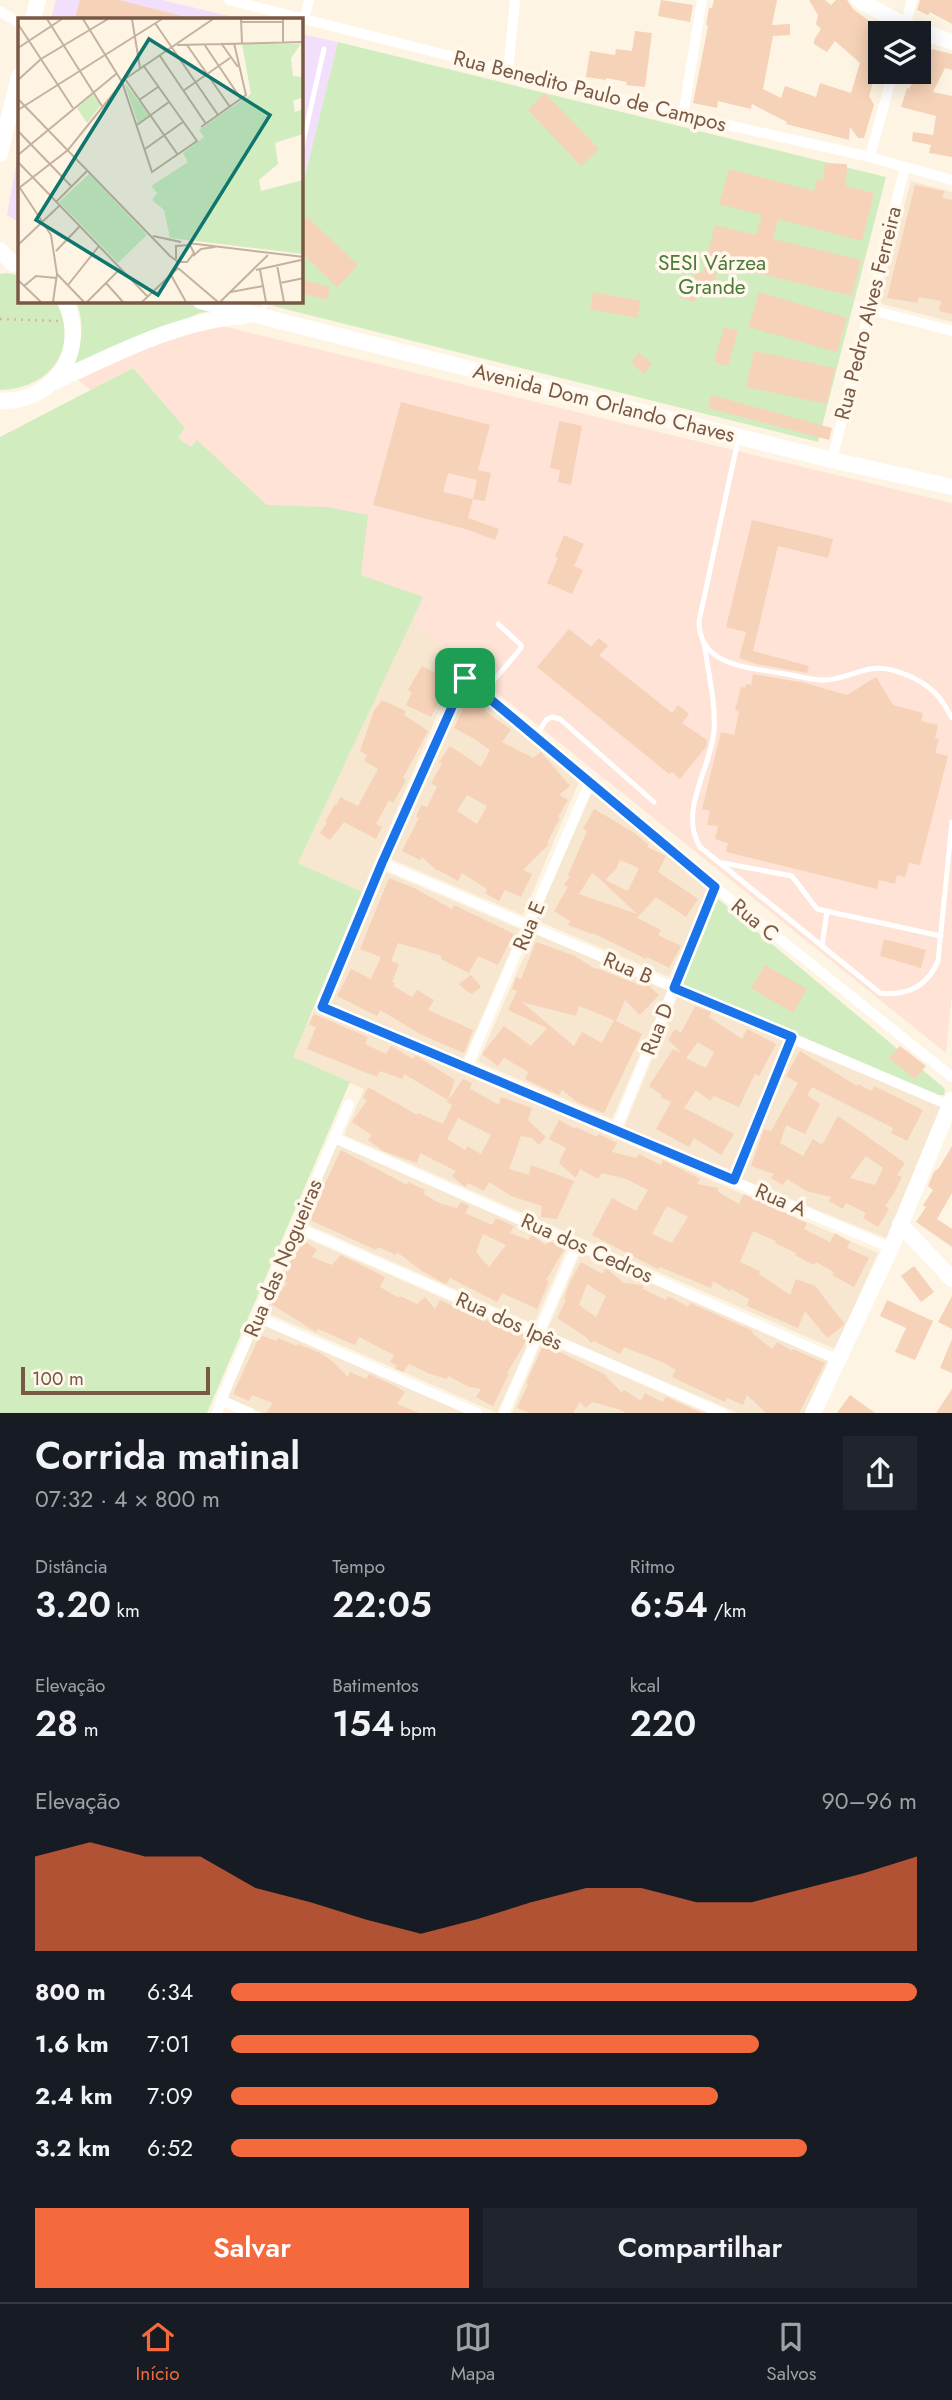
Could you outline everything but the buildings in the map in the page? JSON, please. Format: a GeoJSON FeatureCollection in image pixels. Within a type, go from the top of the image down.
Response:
{"type":"FeatureCollection","features":[{"type":"Feature","properties":{"kind":"main road"},"geometry":{"type":"LineString","coordinates":[[33,18],[38,0]]}},
{"type":"Feature","properties":{"kind":"main road"},"geometry":{"type":"LineString","coordinates":[[859,0],[892,21]]}},
{"type":"Feature","properties":{"kind":"main road"},"geometry":{"type":"LineString","coordinates":[[931,36],[952,42]]}},
{"type":"Feature","properties":{"kind":"main road"},"geometry":{"type":"LineString","coordinates":[[0,154],[18,80]]}},
{"type":"Feature","properties":{"kind":"main road"},"geometry":{"type":"LineString","coordinates":[[0,250],[11,265]]}},
{"type":"Feature","properties":{"kind":"main road"},"geometry":{"type":"LineString","coordinates":[[52,383],[66,366],[73,345],[73,324],[66,303]]}},
{"type":"Feature","properties":{"kind":"main road","name":"Avenida Dom Orlando Chaves"},"geometry":{"type":"LineString","coordinates":[[212,303],[262,311],[832,460],[952,487]]}},
{"type":"Feature","properties":{"kind":"main road","name":"Avenida Dom Orlando Chaves"},"geometry":{"type":"LineString","coordinates":[[5,404],[34,395],[52,383],[144,341],[203,321],[262,311]]}},
{"type":"Feature","properties":{"kind":"main road"},"geometry":{"type":"LineString","coordinates":[[813,1413],[891,1248],[952,1100]]}},
{"type":"Feature","properties":{"kind":"main road"},"geometry":{"type":"LineString","coordinates":[[900,1224],[952,1279]]}},
{"type":"Feature","properties":{"kind":"street","name":"Rua Benedito Paulo de Campos"},"geometry":{"type":"LineString","coordinates":[[229,0],[300,18]]}},
{"type":"Feature","properties":{"kind":"street"},"geometry":{"type":"LineString","coordinates":[[304,19],[309,0]]}},
{"type":"Feature","properties":{"kind":"street"},"geometry":{"type":"LineString","coordinates":[[508,71],[516,0]]}},
{"type":"Feature","properties":{"kind":"street"},"geometry":{"type":"LineString","coordinates":[[682,115],[702,0]]}},
{"type":"Feature","properties":{"kind":"street"},"geometry":{"type":"LineString","coordinates":[[907,21],[912,0]]}},
{"type":"Feature","properties":{"kind":"street"},"geometry":{"type":"LineString","coordinates":[[0,11],[18,22]]}},
{"type":"Feature","properties":{"kind":"street","name":"Rua Benedito Paulo de Campos"},"geometry":{"type":"LineString","coordinates":[[304,19],[682,115],[870,157],[952,180]]}},
{"type":"Feature","properties":{"kind":"street"},"geometry":{"type":"LineString","coordinates":[[870,157],[890,84]]}},
{"type":"Feature","properties":{"kind":"street","name":"Rua Pedro Alves Ferreira"},"geometry":{"type":"LineString","coordinates":[[832,460],[905,167]]}},
{"type":"Feature","properties":{"kind":"street"},"geometry":{"type":"LineString","coordinates":[[869,309],[952,331]]}},
{"type":"Feature","properties":{"kind":"street","name":"Rua C"},"geometry":{"type":"LineString","coordinates":[[382,863],[465,678],[715,887],[952,1077]]}},
{"type":"Feature","properties":{"kind":"street","name":"Rua E"},"geometry":{"type":"LineString","coordinates":[[466,1069],[590,782]]}},
{"type":"Feature","properties":{"kind":"street","name":"Rua B"},"geometry":{"type":"LineString","coordinates":[[382,863],[951,1106]]}},
{"type":"Feature","properties":{"kind":"street","name":"Rua A"},"geometry":{"type":"LineString","coordinates":[[382,863],[322,1007],[891,1248]]}},
{"type":"Feature","properties":{"kind":"street","name":"Rua D"},"geometry":{"type":"LineString","coordinates":[[615,1132],[715,887]]}},
{"type":"Feature","properties":{"kind":"street"},"geometry":{"type":"LineString","coordinates":[[734,1180],[792,1037]]}},
{"type":"Feature","properties":{"kind":"street","name":"Rua das Nogueiras"},"geometry":{"type":"LineString","coordinates":[[217,1413],[349,1104]]}},
{"type":"Feature","properties":{"kind":"street","name":"Rua dos Cedros"},"geometry":{"type":"LineString","coordinates":[[335,1138],[838,1360]]}},
{"type":"Feature","properties":{"kind":"street","name":"Rua dos Ipês"},"geometry":{"type":"LineString","coordinates":[[296,1227],[722,1413]]}},
{"type":"Feature","properties":{"kind":"street"},"geometry":{"type":"LineString","coordinates":[[504,1413],[577,1244]]}},
{"type":"Feature","properties":{"kind":"street"},"geometry":{"type":"LineString","coordinates":[[257,1317],[477,1413]]}},
{"type":"Feature","properties":{"kind":"street"},"geometry":{"type":"LineString","coordinates":[[221,1400],[250,1413]]}},
{"type":"Feature","properties":{"kind":"lane"},"geometry":{"type":"LineString","coordinates":[[303,142],[324,49]]}},
{"type":"Feature","properties":{"kind":"lane"},"geometry":{"type":"LineString","coordinates":[[738,436],[699,621],[699,633],[704,643],[711,652],[732,664],[824,681],[872,668],[902,674],[923,683],[935,692],[952,718]]}},
{"type":"Feature","properties":{"kind":"lane"},"geometry":{"type":"LineString","coordinates":[[483,693],[521,648],[498,624]]}},
{"type":"Feature","properties":{"kind":"lane"},"geometry":{"type":"LineString","coordinates":[[704,643],[714,731],[694,806],[692,827],[700,847],[880,993],[894,995],[909,992],[932,975],[938,961],[952,822]]}},
{"type":"Feature","properties":{"kind":"lane"},"geometry":{"type":"LineString","coordinates":[[536,737],[546,720],[552,717],[560,719],[654,802]]}},
{"type":"Feature","properties":{"kind":"lane"},"geometry":{"type":"LineString","coordinates":[[719,862],[792,876],[817,909],[941,936]]}},
{"type":"Feature","properties":{"kind":"lane"},"geometry":{"type":"LineString","coordinates":[[822,946],[827,911]]}},
{"type":"Feature","properties":{"kind":"path"},"geometry":{"type":"LineString","coordinates":[[0,319],[65,321]]}},
{"type":"Feature","properties":{"kind":"shaded area"},"geometry":{"type":"Polygon","coordinates":[[[56,0],[162,0],[238,18],[51,18],[56,0]]]}},
{"type":"Feature","properties":{"kind":"shaded area"},"geometry":{"type":"Polygon","coordinates":[[[303,34],[338,42],[303,184],[303,34]]]}},
{"type":"Feature","properties":{"kind":"shaded area"},"geometry":{"type":"Polygon","coordinates":[[[18,154],[18,221],[7,215],[18,154]]]}},
{"type":"Feature","properties":{"kind":"shaded area"},"geometry":{"type":"Polygon","coordinates":[[[911,181],[952,192],[952,322],[878,303],[911,181]]]}},
{"type":"Feature","properties":{"kind":"shaded area"},"geometry":{"type":"Polygon","coordinates":[[[214,324],[952,503],[952,995],[946,1053],[469,670],[390,600],[370,622],[76,378],[151,343],[214,324]]]}},
{"type":"Feature","properties":{"kind":"shaded area"},"geometry":{"type":"Polygon","coordinates":[[[411,619],[460,661],[362,892],[298,863],[411,619]]]}},
{"type":"Feature","properties":{"kind":"shaded area"},"geometry":{"type":"Polygon","coordinates":[[[466,685],[580,779],[523,915],[391,859],[466,685]]]}},
{"type":"Feature","properties":{"kind":"shaded area"},"geometry":{"type":"Polygon","coordinates":[[[593,790],[709,889],[669,977],[536,920],[593,790]]]}},
{"type":"Feature","properties":{"kind":"shaded area"},"geometry":{"type":"Polygon","coordinates":[[[386,872],[520,929],[463,1060],[329,1003],[386,872]]]}},
{"type":"Feature","properties":{"kind":"shaded area"},"geometry":{"type":"Polygon","coordinates":[[[535,931],[669,988],[612,1119],[478,1062],[535,931]]]}},
{"type":"Feature","properties":{"kind":"shaded area"},"geometry":{"type":"Polygon","coordinates":[[[678,996],[784,1038],[731,1170],[624,1128],[678,996]]]}},
{"type":"Feature","properties":{"kind":"shaded area"},"geometry":{"type":"Polygon","coordinates":[[[315,1007],[878,1253],[835,1349],[344,1135],[364,1089],[292,1057],[315,1007]]]}},
{"type":"Feature","properties":{"kind":"shaded area"},"geometry":{"type":"Polygon","coordinates":[[[795,1046],[943,1107],[888,1239],[739,1178],[795,1046]]]}},
{"type":"Feature","properties":{"kind":"shaded area"},"geometry":{"type":"Polygon","coordinates":[[[337,1145],[568,1246],[534,1324],[302,1222],[337,1145]]]}},
{"type":"Feature","properties":{"kind":"shaded area"},"geometry":{"type":"Polygon","coordinates":[[[299,1235],[531,1337],[497,1413],[265,1312],[299,1235]]]}},
{"type":"Feature","properties":{"kind":"shaded area"},"geometry":{"type":"Polygon","coordinates":[[[581,1252],[830,1360],[807,1413],[738,1413],[547,1331],[581,1252]]]}},
{"type":"Feature","properties":{"kind":"shaded area"},"geometry":{"type":"Polygon","coordinates":[[[259,1323],[466,1413],[263,1413],[228,1398],[259,1323]]]}},
{"type":"Feature","properties":{"kind":"shaded area"},"geometry":{"type":"Polygon","coordinates":[[[542,1341],[707,1413],[512,1413],[542,1341]]]}},
{"type":"Feature","properties":{"kind":"green space","name":"SESI Várzea Grande"},"geometry":{"type":"Polygon","coordinates":[[[338,42],[886,177],[818,442],[273,306],[274,303],[303,303],[303,184],[338,42]]]}},
{"type":"Feature","properties":{"kind":"green space"},"geometry":{"type":"Polygon","coordinates":[[[0,274],[18,275],[18,303],[58,303],[65,335],[56,363],[47,374],[18,388],[0,390],[0,274]]]}},
{"type":"Feature","properties":{"kind":"green space"},"geometry":{"type":"Polygon","coordinates":[[[77,303],[192,303],[222,309],[200,313],[73,367],[79,351],[81,318],[77,303]]]}},
{"type":"Feature","properties":{"kind":"green space"},"geometry":{"type":"Polygon","coordinates":[[[133,368],[185,428],[178,438],[191,447],[197,440],[267,505],[327,507],[368,515],[361,575],[423,597],[298,863],[362,892],[293,1057],[350,1082],[207,1413],[0,1413],[0,437],[133,368]]]}},
{"type":"Feature","properties":{"kind":"green space"},"geometry":{"type":"Polygon","coordinates":[[[718,899],[943,1087],[944,1095],[682,986],[718,899]]]}},
{"type":"Feature","properties":{"kind":"route"},"geometry":{"type":"LineString","coordinates":[[465,678],[715,887],[674,988],[792,1037],[734,1180],[322,1007],[382,863],[465,678]]}}]}
